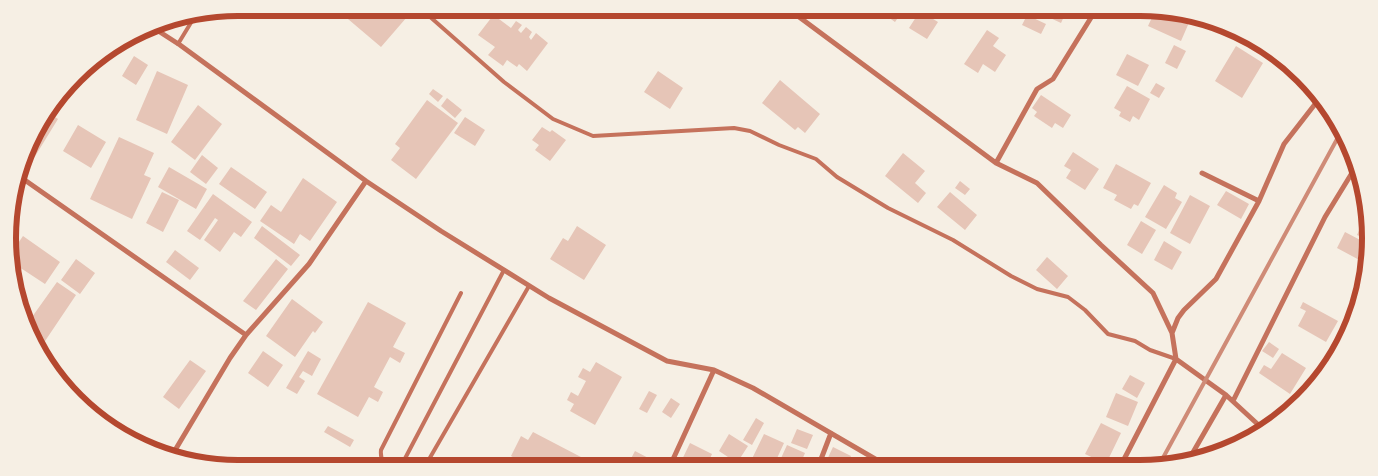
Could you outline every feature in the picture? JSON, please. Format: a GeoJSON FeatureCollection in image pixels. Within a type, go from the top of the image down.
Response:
{"type":"FeatureCollection","features":[{"type":"Feature","properties":{"kind":"street"},"geometry":{"type":"LineString","coordinates":[[798,16],[996,163],[1037,183],[1153,293],[1172,333],[1176,359],[1124,460]]}},
{"type":"Feature","properties":{"kind":"street"},"geometry":{"type":"LineString","coordinates":[[996,163],[1037,89],[1053,79],[1091,16]]}},
{"type":"Feature","properties":{"kind":"street"},"geometry":{"type":"LineString","coordinates":[[159,31],[366,181],[441,232],[549,298],[667,361],[714,370],[754,388],[877,460]]}},
{"type":"Feature","properties":{"kind":"street"},"geometry":{"type":"LineString","coordinates":[[1172,333],[1178,318],[1184,310],[1216,279],[1259,201],[1284,144],[1315,102]]}},
{"type":"Feature","properties":{"kind":"street"},"geometry":{"type":"LineString","coordinates":[[1202,173],[1259,201]]}},
{"type":"Feature","properties":{"kind":"street"},"geometry":{"type":"LineString","coordinates":[[1233,401],[1325,217],[1352,173]]}},
{"type":"Feature","properties":{"kind":"street"},"geometry":{"type":"LineString","coordinates":[[24,180],[246,335]]}},
{"type":"Feature","properties":{"kind":"street"},"geometry":{"type":"LineString","coordinates":[[175,450],[230,358],[246,335],[309,264],[366,181]]}},
{"type":"Feature","properties":{"kind":"street"},"geometry":{"type":"LineString","coordinates":[[1176,359],[1233,401],[1259,425]]}},
{"type":"Feature","properties":{"kind":"street"},"geometry":{"type":"LineString","coordinates":[[673,460],[714,370]]}},
{"type":"Feature","properties":{"kind":"street"},"geometry":{"type":"LineString","coordinates":[[1193,453],[1226,396]]}},
{"type":"Feature","properties":{"kind":"street"},"geometry":{"type":"LineString","coordinates":[[821,460],[831,433]]}},
{"type":"Feature","properties":{"kind":"lane"},"geometry":{"type":"LineString","coordinates":[[429,16],[504,82],[554,119],[593,136],[734,128],[750,131],[779,145],[816,159],[837,177],[888,208],[953,240],[1010,276],[1037,289],[1068,297],[1085,310],[1108,334],[1134,341],[1150,350],[1176,359]]}},
{"type":"Feature","properties":{"kind":"lane"},"geometry":{"type":"LineString","coordinates":[[178,44],[192,22]]}},
{"type":"Feature","properties":{"kind":"lane"},"geometry":{"type":"LineString","coordinates":[[404,460],[504,270]]}},
{"type":"Feature","properties":{"kind":"lane"},"geometry":{"type":"LineString","coordinates":[[429,460],[529,286]]}},
{"type":"Feature","properties":{"kind":"lane"},"geometry":{"type":"LineString","coordinates":[[381,460],[381,450],[460,293]]}},
{"type":"Feature","properties":{"kind":"building"},"geometry":{"type":"Polygon","coordinates":[[[344,16],[407,17],[381,47],[344,16]]]}},
{"type":"Feature","properties":{"kind":"building"},"geometry":{"type":"Polygon","coordinates":[[[493,16],[495,16],[511,28],[516,21],[522,25],[518,30],[521,33],[526,27],[532,32],[529,37],[531,40],[536,33],[548,43],[527,71],[519,64],[517,67],[507,60],[503,66],[488,55],[495,47],[478,35],[493,16]]]}},
{"type":"Feature","properties":{"kind":"building"},"geometry":{"type":"Polygon","coordinates":[[[887,16],[899,16],[895,22],[887,16]]]}},
{"type":"Feature","properties":{"kind":"building"},"geometry":{"type":"Polygon","coordinates":[[[917,16],[928,16],[938,22],[927,39],[909,28],[917,16]]]}},
{"type":"Feature","properties":{"kind":"building"},"geometry":{"type":"Polygon","coordinates":[[[1026,16],[1046,24],[1041,34],[1022,25],[1026,16]]]}},
{"type":"Feature","properties":{"kind":"building"},"geometry":{"type":"Polygon","coordinates":[[[1046,16],[1064,16],[1061,23],[1046,16]]]}},
{"type":"Feature","properties":{"kind":"building"},"geometry":{"type":"Polygon","coordinates":[[[1152,17],[1189,22],[1181,41],[1148,26],[1152,17]]]}},
{"type":"Feature","properties":{"kind":"building"},"geometry":{"type":"Polygon","coordinates":[[[987,30],[999,38],[993,46],[1006,55],[995,72],[983,64],[978,73],[964,64],[987,30]]]}},
{"type":"Feature","properties":{"kind":"building"},"geometry":{"type":"Polygon","coordinates":[[[1174,45],[1186,51],[1177,69],[1165,63],[1174,45]]]}},
{"type":"Feature","properties":{"kind":"building"},"geometry":{"type":"Polygon","coordinates":[[[1236,46],[1263,63],[1242,98],[1215,81],[1236,46]]]}},
{"type":"Feature","properties":{"kind":"building"},"geometry":{"type":"Polygon","coordinates":[[[1127,54],[1149,65],[1138,86],[1116,75],[1127,54]]]}},
{"type":"Feature","properties":{"kind":"building"},"geometry":{"type":"Polygon","coordinates":[[[134,56],[148,65],[136,85],[122,76],[134,56]]]}},
{"type":"Feature","properties":{"kind":"building"},"geometry":{"type":"Polygon","coordinates":[[[157,71],[188,85],[167,134],[136,120],[157,71]]]}},
{"type":"Feature","properties":{"kind":"building"},"geometry":{"type":"Polygon","coordinates":[[[658,71],[683,88],[670,109],[644,92],[658,71]]]}},
{"type":"Feature","properties":{"kind":"building"},"geometry":{"type":"Polygon","coordinates":[[[780,80],[820,114],[805,133],[798,127],[795,130],[762,103],[780,80]]]}},
{"type":"Feature","properties":{"kind":"building"},"geometry":{"type":"Polygon","coordinates":[[[1156,83],[1165,88],[1159,98],[1150,93],[1156,83]]]}},
{"type":"Feature","properties":{"kind":"building"},"geometry":{"type":"Polygon","coordinates":[[[1127,86],[1150,99],[1139,120],[1133,116],[1130,122],[1119,116],[1121,112],[1114,108],[1127,86]]]}},
{"type":"Feature","properties":{"kind":"building"},"geometry":{"type":"Polygon","coordinates":[[[433,89],[443,96],[438,102],[429,94],[433,89]]]}},
{"type":"Feature","properties":{"kind":"building"},"geometry":{"type":"Polygon","coordinates":[[[1041,95],[1071,115],[1063,128],[1055,123],[1052,128],[1034,116],[1037,112],[1032,108],[1041,95]]]}},
{"type":"Feature","properties":{"kind":"building"},"geometry":{"type":"Polygon","coordinates":[[[447,98],[462,110],[455,118],[441,106],[447,98]]]}},
{"type":"Feature","properties":{"kind":"building"},"geometry":{"type":"Polygon","coordinates":[[[427,100],[458,123],[416,179],[391,160],[400,148],[395,144],[427,100]]]}},
{"type":"Feature","properties":{"kind":"building"},"geometry":{"type":"Polygon","coordinates":[[[198,105],[222,124],[195,160],[171,142],[198,105]]]}},
{"type":"Feature","properties":{"kind":"building"},"geometry":{"type":"Polygon","coordinates":[[[53,116],[58,119],[34,158],[32,157],[33,153],[53,116]]]}},
{"type":"Feature","properties":{"kind":"building"},"geometry":{"type":"Polygon","coordinates":[[[465,117],[485,130],[475,146],[454,133],[465,117]]]}},
{"type":"Feature","properties":{"kind":"building"},"geometry":{"type":"Polygon","coordinates":[[[78,125],[106,142],[91,168],[63,151],[78,125]]]}},
{"type":"Feature","properties":{"kind":"building"},"geometry":{"type":"Polygon","coordinates":[[[542,127],[550,132],[552,130],[566,140],[550,161],[535,150],[539,145],[532,140],[542,127]]]}},
{"type":"Feature","properties":{"kind":"building"},"geometry":{"type":"Polygon","coordinates":[[[119,137],[154,153],[144,175],[151,178],[132,219],[90,199],[119,137]]]}},
{"type":"Feature","properties":{"kind":"building"},"geometry":{"type":"Polygon","coordinates":[[[1073,152],[1099,169],[1085,190],[1066,178],[1071,170],[1064,166],[1073,152]]]}},
{"type":"Feature","properties":{"kind":"building"},"geometry":{"type":"Polygon","coordinates":[[[903,153],[925,171],[915,183],[926,193],[918,203],[885,176],[903,153]]]}},
{"type":"Feature","properties":{"kind":"building"},"geometry":{"type":"Polygon","coordinates":[[[202,155],[218,168],[206,184],[190,172],[202,155]]]}},
{"type":"Feature","properties":{"kind":"building"},"geometry":{"type":"Polygon","coordinates":[[[1116,164],[1151,183],[1138,206],[1134,204],[1131,209],[1114,200],[1117,195],[1103,188],[1116,164]]]}},
{"type":"Feature","properties":{"kind":"building"},"geometry":{"type":"Polygon","coordinates":[[[169,167],[207,189],[196,209],[158,187],[169,167]]]}},
{"type":"Feature","properties":{"kind":"building"},"geometry":{"type":"Polygon","coordinates":[[[231,167],[267,192],[255,209],[219,184],[231,167]]]}},
{"type":"Feature","properties":{"kind":"building"},"geometry":{"type":"Polygon","coordinates":[[[303,178],[337,202],[310,241],[300,234],[294,244],[260,221],[271,205],[281,212],[303,178]]]}},
{"type":"Feature","properties":{"kind":"building"},"geometry":{"type":"Polygon","coordinates":[[[960,181],[970,189],[965,195],[955,188],[960,181]]]}},
{"type":"Feature","properties":{"kind":"building"},"geometry":{"type":"Polygon","coordinates":[[[1164,185],[1177,193],[1175,198],[1182,202],[1166,229],[1145,217],[1164,185]]]}},
{"type":"Feature","properties":{"kind":"building"},"geometry":{"type":"Polygon","coordinates":[[[1226,191],[1249,204],[1241,219],[1217,205],[1226,191]]]}},
{"type":"Feature","properties":{"kind":"building"},"geometry":{"type":"Polygon","coordinates":[[[162,192],[179,200],[163,232],[146,223],[162,192]]]}},
{"type":"Feature","properties":{"kind":"building"},"geometry":{"type":"Polygon","coordinates":[[[950,192],[977,215],[965,230],[937,207],[950,192]]]}},
{"type":"Feature","properties":{"kind":"building"},"geometry":{"type":"Polygon","coordinates":[[[213,194],[252,222],[241,237],[234,232],[220,252],[204,240],[218,220],[215,218],[200,240],[187,231],[213,194]]]}},
{"type":"Feature","properties":{"kind":"building"},"geometry":{"type":"Polygon","coordinates":[[[1190,195],[1210,206],[1190,244],[1170,233],[1190,195]]]}},
{"type":"Feature","properties":{"kind":"building"},"geometry":{"type":"Polygon","coordinates":[[[1141,221],[1156,230],[1142,254],[1127,245],[1141,221]]]}},
{"type":"Feature","properties":{"kind":"building"},"geometry":{"type":"Polygon","coordinates":[[[262,226],[300,255],[291,266],[254,238],[262,226]]]}},
{"type":"Feature","properties":{"kind":"building"},"geometry":{"type":"Polygon","coordinates":[[[577,226],[606,245],[584,280],[550,259],[563,238],[568,241],[577,226]]]}},
{"type":"Feature","properties":{"kind":"building"},"geometry":{"type":"Polygon","coordinates":[[[1361,226],[1362,237],[1357,235],[1361,226]]]}},
{"type":"Feature","properties":{"kind":"building"},"geometry":{"type":"Polygon","coordinates":[[[1345,232],[1362,241],[1360,261],[1337,248],[1345,232]]]}},
{"type":"Feature","properties":{"kind":"building"},"geometry":{"type":"Polygon","coordinates":[[[23,236],[60,262],[45,284],[18,266],[16,245],[23,236]]]}},
{"type":"Feature","properties":{"kind":"building"},"geometry":{"type":"Polygon","coordinates":[[[1164,241],[1182,252],[1172,270],[1154,260],[1164,241]]]}},
{"type":"Feature","properties":{"kind":"building"},"geometry":{"type":"Polygon","coordinates":[[[175,250],[199,268],[190,280],[166,262],[175,250]]]}},
{"type":"Feature","properties":{"kind":"building"},"geometry":{"type":"Polygon","coordinates":[[[1047,257],[1068,276],[1057,289],[1036,270],[1047,257]]]}},
{"type":"Feature","properties":{"kind":"building"},"geometry":{"type":"Polygon","coordinates":[[[76,259],[95,273],[80,294],[61,280],[76,259]]]}},
{"type":"Feature","properties":{"kind":"building"},"geometry":{"type":"Polygon","coordinates":[[[276,259],[288,269],[256,310],[243,301],[276,259]]]}},
{"type":"Feature","properties":{"kind":"building"},"geometry":{"type":"Polygon","coordinates":[[[57,282],[76,295],[43,344],[31,318],[57,282]]]}},
{"type":"Feature","properties":{"kind":"building"},"geometry":{"type":"Polygon","coordinates":[[[292,299],[323,322],[315,333],[313,331],[295,357],[266,336],[292,299]]]}},
{"type":"Feature","properties":{"kind":"building"},"geometry":{"type":"Polygon","coordinates":[[[368,302],[406,323],[393,347],[405,353],[400,363],[390,357],[374,387],[383,392],[378,402],[369,397],[358,417],[317,394],[368,302]]]}},
{"type":"Feature","properties":{"kind":"building"},"geometry":{"type":"Polygon","coordinates":[[[1303,302],[1338,321],[1326,342],[1298,326],[1306,311],[1300,308],[1303,302]]]}},
{"type":"Feature","properties":{"kind":"building"},"geometry":{"type":"Polygon","coordinates":[[[1269,342],[1279,349],[1273,358],[1262,351],[1269,342]]]}},
{"type":"Feature","properties":{"kind":"building"},"geometry":{"type":"Polygon","coordinates":[[[263,351],[283,365],[268,387],[248,373],[263,351]]]}},
{"type":"Feature","properties":{"kind":"building"},"geometry":{"type":"Polygon","coordinates":[[[308,351],[321,359],[312,376],[303,371],[299,377],[305,381],[297,394],[286,388],[308,351]]]}},
{"type":"Feature","properties":{"kind":"building"},"geometry":{"type":"Polygon","coordinates":[[[1282,353],[1306,368],[1290,394],[1259,373],[1264,365],[1271,369],[1282,353]]]}},
{"type":"Feature","properties":{"kind":"building"},"geometry":{"type":"Polygon","coordinates":[[[190,360],[206,371],[179,409],[163,397],[190,360]]]}},
{"type":"Feature","properties":{"kind":"building"},"geometry":{"type":"Polygon","coordinates":[[[596,362],[622,377],[595,425],[570,411],[574,404],[567,400],[571,392],[578,396],[586,381],[578,377],[583,368],[590,372],[596,362]]]}},
{"type":"Feature","properties":{"kind":"building"},"geometry":{"type":"Polygon","coordinates":[[[1130,375],[1145,383],[1137,398],[1122,389],[1130,375]]]}},
{"type":"Feature","properties":{"kind":"building"},"geometry":{"type":"Polygon","coordinates":[[[649,391],[657,395],[647,413],[639,409],[649,391]]]}},
{"type":"Feature","properties":{"kind":"building"},"geometry":{"type":"Polygon","coordinates":[[[1116,393],[1138,402],[1128,426],[1106,417],[1116,393]]]}},
{"type":"Feature","properties":{"kind":"building"},"geometry":{"type":"Polygon","coordinates":[[[671,398],[680,404],[671,418],[662,412],[671,398]]]}},
{"type":"Feature","properties":{"kind":"building"},"geometry":{"type":"Polygon","coordinates":[[[756,418],[764,423],[752,445],[743,440],[756,418]]]}},
{"type":"Feature","properties":{"kind":"building"},"geometry":{"type":"Polygon","coordinates":[[[1101,423],[1121,433],[1108,460],[1098,460],[1085,454],[1101,423]]]}},
{"type":"Feature","properties":{"kind":"building"},"geometry":{"type":"Polygon","coordinates":[[[328,426],[354,440],[350,447],[324,432],[328,426]]]}},
{"type":"Feature","properties":{"kind":"building"},"geometry":{"type":"Polygon","coordinates":[[[797,429],[813,435],[807,449],[791,443],[797,429]]]}},
{"type":"Feature","properties":{"kind":"building"},"geometry":{"type":"Polygon","coordinates":[[[533,432],[587,460],[518,460],[511,456],[521,436],[528,440],[533,432]]]}},
{"type":"Feature","properties":{"kind":"building"},"geometry":{"type":"Polygon","coordinates":[[[729,434],[748,446],[739,460],[732,460],[719,451],[729,434]]]}},
{"type":"Feature","properties":{"kind":"building"},"geometry":{"type":"Polygon","coordinates":[[[764,434],[784,443],[776,460],[751,460],[764,434]]]}},
{"type":"Feature","properties":{"kind":"building"},"geometry":{"type":"Polygon","coordinates":[[[690,443],[712,454],[709,460],[682,460],[690,443]]]}},
{"type":"Feature","properties":{"kind":"building"},"geometry":{"type":"Polygon","coordinates":[[[787,445],[805,453],[802,460],[780,460],[787,445]]]}},
{"type":"Feature","properties":{"kind":"building"},"geometry":{"type":"Polygon","coordinates":[[[833,447],[851,456],[849,460],[827,460],[833,447]]]}},
{"type":"Feature","properties":{"kind":"building"},"geometry":{"type":"Polygon","coordinates":[[[635,451],[652,460],[630,460],[635,451]]]}},
{"type":"Feature","properties":{"kind":"railway"},"geometry":{"type":"LineString","coordinates":[[1163,458],[1338,138]]}}]}
